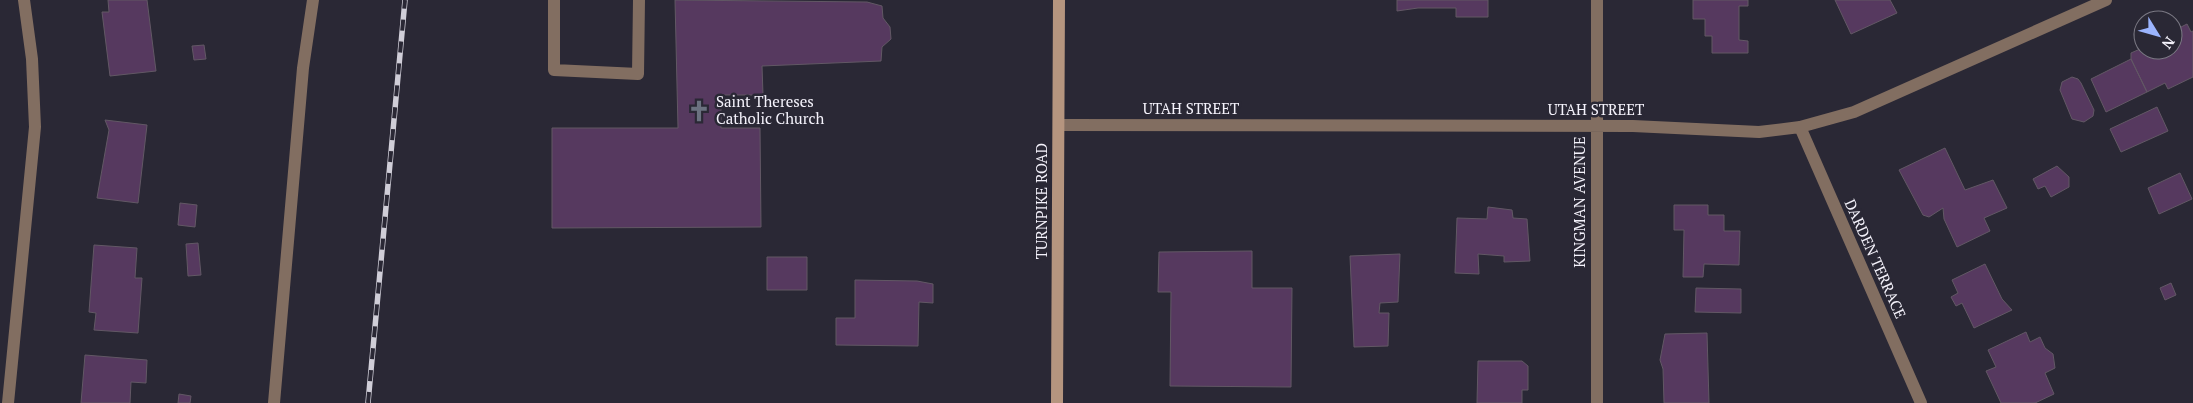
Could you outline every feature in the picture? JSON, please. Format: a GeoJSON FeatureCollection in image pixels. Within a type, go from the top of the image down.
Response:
{"type":"FeatureCollection","features":[{"type":"Feature","properties":{"kind":"main road","name":"TURNPIKE ROAD"},"geometry":{"type":"LineString","coordinates":[[1058,403],[1059,0]]}},
{"type":"Feature","properties":{"kind":"street"},"geometry":{"type":"LineString","coordinates":[[8,403],[35,127],[32,59],[24,0]]}},
{"type":"Feature","properties":{"kind":"street"},"geometry":{"type":"LineString","coordinates":[[274,403],[303,68],[313,0]]}},
{"type":"Feature","properties":{"kind":"street"},"geometry":{"type":"LineString","coordinates":[[554,0],[554,70],[638,74],[639,0]]}},
{"type":"Feature","properties":{"kind":"street","name":"KINGMAN AVENUE"},"geometry":{"type":"LineString","coordinates":[[1597,0],[1597,403]]}},
{"type":"Feature","properties":{"kind":"street","name":"UTAH STREET"},"geometry":{"type":"LineString","coordinates":[[1059,125],[1633,126],[1759,132],[1800,127],[1854,112],[2106,0]]}},
{"type":"Feature","properties":{"kind":"street","name":"DARDEN TERRACE"},"geometry":{"type":"LineString","coordinates":[[1800,127],[1921,403]]}},
{"type":"Feature","properties":{"kind":"building"},"geometry":{"type":"Polygon","coordinates":[[[108,0],[147,0],[156,71],[110,76],[102,12],[109,12],[108,0]]]}},
{"type":"Feature","properties":{"kind":"building","name":"Saint Thereses Catholic Church"},"geometry":{"type":"Polygon","coordinates":[[[675,0],[867,2],[882,6],[883,18],[890,27],[891,39],[882,47],[881,61],[762,66],[763,95],[721,95],[721,128],[760,128],[761,227],[552,228],[552,128],[678,128],[675,0]]]}},
{"type":"Feature","properties":{"kind":"building"},"geometry":{"type":"Polygon","coordinates":[[[1397,0],[1488,0],[1488,17],[1456,17],[1456,8],[1418,8],[1397,11],[1397,0]]]}},
{"type":"Feature","properties":{"kind":"building"},"geometry":{"type":"Polygon","coordinates":[[[1693,0],[1748,0],[1748,6],[1739,6],[1739,40],[1748,41],[1748,53],[1712,53],[1712,36],[1705,36],[1705,19],[1693,19],[1693,0]]]}},
{"type":"Feature","properties":{"kind":"building"},"geometry":{"type":"Polygon","coordinates":[[[1835,0],[1890,0],[1897,13],[1851,34],[1835,0]]]}},
{"type":"Feature","properties":{"kind":"building"},"geometry":{"type":"Polygon","coordinates":[[[2187,24],[2191,32],[2193,31],[2193,77],[2168,89],[2165,83],[2147,92],[2131,59],[2131,53],[2133,52],[2133,60],[2183,60],[2183,26],[2187,24]]]}},
{"type":"Feature","properties":{"kind":"building"},"geometry":{"type":"Polygon","coordinates":[[[204,45],[206,59],[194,60],[192,46],[204,45]]]}},
{"type":"Feature","properties":{"kind":"building"},"geometry":{"type":"Polygon","coordinates":[[[2131,59],[2147,92],[2106,112],[2091,79],[2131,59]]]}},
{"type":"Feature","properties":{"kind":"building"},"geometry":{"type":"Polygon","coordinates":[[[2072,77],[2078,79],[2081,83],[2094,110],[2093,116],[2084,122],[2072,119],[2060,90],[2062,82],[2072,77]]]}},
{"type":"Feature","properties":{"kind":"building"},"geometry":{"type":"Polygon","coordinates":[[[2157,107],[2168,131],[2121,152],[2110,129],[2157,107]]]}},
{"type":"Feature","properties":{"kind":"building"},"geometry":{"type":"Polygon","coordinates":[[[105,120],[147,125],[138,203],[97,198],[109,130],[105,120]]]}},
{"type":"Feature","properties":{"kind":"building"},"geometry":{"type":"Polygon","coordinates":[[[1945,148],[1965,190],[1993,180],[2007,208],[1984,218],[1990,231],[1957,247],[1944,219],[1943,208],[1929,217],[1923,215],[1899,170],[1945,148]]]}},
{"type":"Feature","properties":{"kind":"building"},"geometry":{"type":"Polygon","coordinates":[[[2057,166],[2069,177],[2069,187],[2051,197],[2045,186],[2038,189],[2033,179],[2057,166]]]}},
{"type":"Feature","properties":{"kind":"building"},"geometry":{"type":"Polygon","coordinates":[[[2180,173],[2192,199],[2159,214],[2148,188],[2180,173]]]}},
{"type":"Feature","properties":{"kind":"building"},"geometry":{"type":"Polygon","coordinates":[[[180,203],[197,205],[195,227],[178,225],[180,203]]]}},
{"type":"Feature","properties":{"kind":"building"},"geometry":{"type":"Polygon","coordinates":[[[1674,205],[1708,205],[1708,215],[1724,215],[1724,231],[1740,231],[1739,265],[1704,264],[1703,277],[1683,277],[1684,230],[1674,230],[1674,205]]]}},
{"type":"Feature","properties":{"kind":"building"},"geometry":{"type":"Polygon","coordinates":[[[1488,207],[1512,210],[1513,218],[1527,219],[1530,261],[1504,262],[1504,256],[1478,254],[1479,274],[1455,273],[1457,218],[1487,219],[1488,207]]]}},
{"type":"Feature","properties":{"kind":"building"},"geometry":{"type":"Polygon","coordinates":[[[198,243],[201,275],[188,276],[186,244],[198,243]]]}},
{"type":"Feature","properties":{"kind":"building"},"geometry":{"type":"Polygon","coordinates":[[[94,245],[137,248],[135,278],[142,278],[138,333],[94,330],[96,313],[89,312],[94,245]]]}},
{"type":"Feature","properties":{"kind":"building"},"geometry":{"type":"Polygon","coordinates":[[[1252,251],[1252,288],[1292,288],[1291,387],[1170,386],[1171,292],[1158,292],[1159,252],[1252,251]]]}},
{"type":"Feature","properties":{"kind":"building"},"geometry":{"type":"Polygon","coordinates":[[[1400,254],[1398,302],[1380,303],[1379,313],[1389,313],[1388,346],[1354,347],[1350,256],[1400,254]]]}},
{"type":"Feature","properties":{"kind":"building"},"geometry":{"type":"Polygon","coordinates":[[[767,257],[807,257],[807,290],[767,290],[767,257]]]}},
{"type":"Feature","properties":{"kind":"building"},"geometry":{"type":"Polygon","coordinates":[[[1985,264],[2002,299],[2012,310],[1974,328],[1962,303],[1956,306],[1951,297],[1958,293],[1952,280],[1985,264]]]}},
{"type":"Feature","properties":{"kind":"building"},"geometry":{"type":"Polygon","coordinates":[[[855,280],[917,281],[933,284],[933,303],[919,302],[918,346],[836,345],[836,318],[855,318],[855,280]]]}},
{"type":"Feature","properties":{"kind":"building"},"geometry":{"type":"Polygon","coordinates":[[[2171,283],[2176,295],[2165,300],[2160,288],[2171,283]]]}},
{"type":"Feature","properties":{"kind":"building"},"geometry":{"type":"Polygon","coordinates":[[[1696,288],[1741,289],[1741,313],[1695,312],[1696,288]]]}},
{"type":"Feature","properties":{"kind":"building"},"geometry":{"type":"Polygon","coordinates":[[[2026,332],[2030,342],[2040,337],[2045,348],[2053,354],[2055,368],[2045,373],[2054,394],[2035,403],[2001,403],[1986,371],[1996,367],[1988,350],[2026,332]]]}},
{"type":"Feature","properties":{"kind":"building"},"geometry":{"type":"Polygon","coordinates":[[[1707,333],[1709,403],[1664,403],[1663,369],[1660,360],[1665,334],[1707,333]]]}},
{"type":"Feature","properties":{"kind":"building"},"geometry":{"type":"Polygon","coordinates":[[[85,355],[147,360],[146,383],[131,382],[130,403],[81,403],[85,355]]]}},
{"type":"Feature","properties":{"kind":"building"},"geometry":{"type":"Polygon","coordinates":[[[1478,361],[1522,361],[1528,366],[1528,390],[1522,390],[1522,403],[1477,403],[1478,361]]]}},
{"type":"Feature","properties":{"kind":"building"},"geometry":{"type":"Polygon","coordinates":[[[179,394],[191,396],[190,403],[178,403],[179,394]]]}},
{"type":"Feature","properties":{"kind":"railway"},"geometry":{"type":"LineString","coordinates":[[368,403],[405,0]]}},
{"type":"Feature","properties":{"kind":"place","name":"Saint Thereses Catholic Church"},"geometry":{"type":"Point","coordinates":[699,111]}}]}
